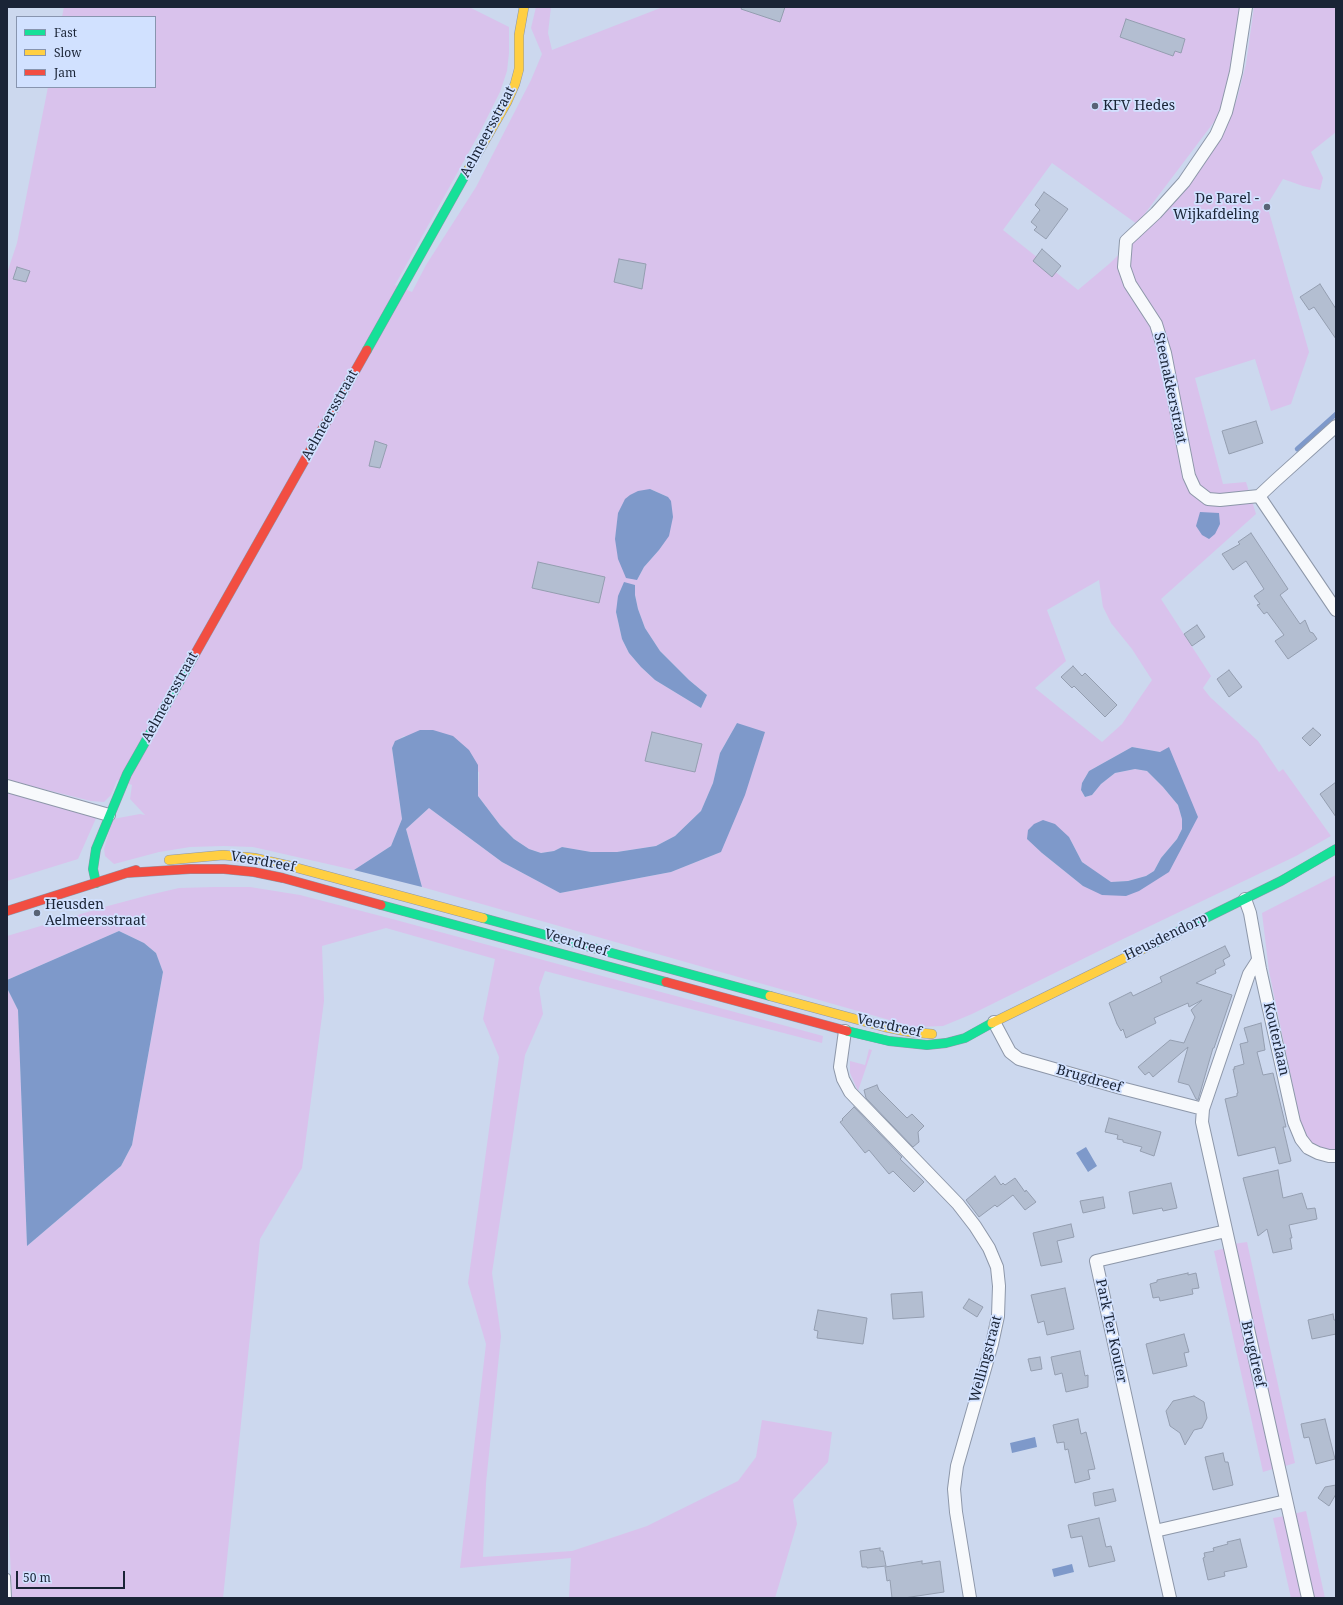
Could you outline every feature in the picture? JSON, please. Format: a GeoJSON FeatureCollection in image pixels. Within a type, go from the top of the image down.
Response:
{"type":"FeatureCollection","features":[{"type":"Feature","properties":{"kind":"main road","name":"Aelmeersstraat"},"geometry":{"type":"LineString","coordinates":[[109,815],[127,774],[507,102],[515,84],[519,69],[519,35],[524,7]]}},
{"type":"Feature","properties":{"kind":"main road"},"geometry":{"type":"LineString","coordinates":[[96,883],[93,869],[93,859],[109,815]]}},
{"type":"Feature","properties":{"kind":"main road","name":"Heusdendorp"},"geometry":{"type":"LineString","coordinates":[[994,1022],[1281,881],[1336,849]]}},
{"type":"Feature","properties":{"kind":"main road","name":"Veerdreef"},"geometry":{"type":"LineString","coordinates":[[7,911],[162,861],[191,857],[223,856],[254,858],[290,866],[910,1032],[930,1034],[950,1033],[994,1022]]}},
{"type":"Feature","properties":{"kind":"main road","name":"Veerdreef"},"geometry":{"type":"LineString","coordinates":[[126,873],[190,869],[224,869],[254,872],[283,878],[845,1031],[889,1041],[927,1045],[946,1043],[965,1038],[994,1022]]}},
{"type":"Feature","properties":{"kind":"main road"},"geometry":{"type":"LineString","coordinates":[[528,944],[531,930]]}},
{"type":"Feature","properties":{"kind":"main road"},"geometry":{"type":"LineString","coordinates":[[845,1031],[850,1017]]}},
{"type":"Feature","properties":{"kind":"street","name":"Steenakkerstraat"},"geometry":{"type":"LineString","coordinates":[[1246,7],[1236,72],[1226,112],[1216,135],[1184,182],[1156,213],[1126,241],[1124,267],[1130,284],[1156,324],[1165,353],[1189,476],[1195,489],[1208,499],[1220,500],[1259,496]]}},
{"type":"Feature","properties":{"kind":"street"},"geometry":{"type":"LineString","coordinates":[[1336,426],[1259,496],[1336,610]]}},
{"type":"Feature","properties":{"kind":"street"},"geometry":{"type":"LineString","coordinates":[[7,786],[61,800],[109,815]]}},
{"type":"Feature","properties":{"kind":"street","name":"Kouterlaan"},"geometry":{"type":"LineString","coordinates":[[1245,899],[1250,913],[1258,960],[1294,1122],[1301,1139],[1308,1148],[1318,1153],[1336,1156]]}},
{"type":"Feature","properties":{"kind":"street","name":"Brugdreef"},"geometry":{"type":"LineString","coordinates":[[1258,960],[1249,974],[1203,1109],[1202,1122],[1308,1598]]}},
{"type":"Feature","properties":{"kind":"street","name":"Brugdreef"},"geometry":{"type":"LineString","coordinates":[[994,1022],[1010,1052],[1019,1059],[1121,1088],[1203,1109]]}},
{"type":"Feature","properties":{"kind":"street","name":"Wellingstraat"},"geometry":{"type":"LineString","coordinates":[[845,1031],[840,1068],[843,1079],[850,1092],[958,1204],[975,1226],[997,1267],[999,1286],[998,1316],[992,1344],[957,1466],[954,1489],[956,1512],[970,1598]]}},
{"type":"Feature","properties":{"kind":"street","name":"Park Ter Kouter"},"geometry":{"type":"LineString","coordinates":[[1170,1598],[1096,1261],[1226,1231]]}},
{"type":"Feature","properties":{"kind":"street"},"geometry":{"type":"LineString","coordinates":[[1155,1531],[1286,1501]]}},
{"type":"Feature","properties":{"kind":"lane"},"geometry":{"type":"LineString","coordinates":[[7,1577],[8,1598]]}},
{"type":"Feature","properties":{"kind":"shaded area"},"geometry":{"type":"Polygon","coordinates":[[[64,7],[469,7],[509,27],[507,71],[500,92],[480,132],[395,285],[412,292],[426,265],[476,187],[531,80],[542,54],[531,28],[536,7],[551,7],[548,33],[552,50],[663,7],[1241,7],[1235,55],[1226,92],[1217,118],[1137,224],[1052,163],[1003,230],[1078,290],[1109,264],[1171,204],[1224,130],[1237,99],[1246,64],[1254,7],[1336,7],[1336,132],[1311,152],[1323,178],[1320,190],[1283,179],[1267,205],[1309,352],[1291,404],[1271,411],[1255,359],[1195,378],[1223,484],[1246,482],[1256,514],[1161,599],[1211,676],[1203,688],[1210,697],[1258,741],[1279,772],[1283,769],[1331,836],[1296,856],[1123,939],[972,1014],[943,1026],[914,1027],[422,887],[406,829],[429,808],[502,862],[560,893],[671,872],[721,852],[737,723],[720,753],[713,783],[701,811],[675,836],[656,846],[617,852],[591,852],[562,847],[554,851],[541,853],[529,849],[514,839],[500,825],[478,796],[479,772],[404,736],[395,742],[392,748],[402,819],[391,846],[354,870],[253,847],[224,846],[190,847],[159,852],[114,864],[105,856],[104,849],[113,819],[140,814],[145,815],[130,799],[132,785],[117,780],[111,795],[104,802],[91,801],[7,780],[7,273],[17,243],[48,88],[156,88],[156,16],[62,16],[64,7]],[[650,489],[617,527],[615,539],[637,580],[644,567],[659,550],[668,497],[650,489]],[[1099,580],[1047,610],[1066,661],[1035,688],[1102,742],[1122,724],[1152,680],[1132,649],[1111,623],[1103,607],[1099,580]],[[635,585],[616,612],[622,639],[629,653],[655,680],[701,708],[707,695],[689,680],[660,651],[645,628],[638,609],[635,595],[635,585]],[[1132,747],[1089,771],[1082,783],[1081,790],[1085,797],[1092,795],[1101,784],[1115,773],[1135,769],[1147,771],[1178,805],[1182,819],[1182,829],[1177,839],[1161,858],[1154,871],[1146,876],[1128,881],[1111,882],[1095,872],[1082,862],[1069,837],[1042,853],[1083,886],[1139,891],[1198,817],[1160,752],[1132,747]]]}},
{"type":"Feature","properties":{"kind":"shaded area"},"geometry":{"type":"Polygon","coordinates":[[[7,792],[97,816],[78,859],[7,881],[7,792]]]}},
{"type":"Feature","properties":{"kind":"shaded area"},"geometry":{"type":"Polygon","coordinates":[[[1336,875],[1336,1150],[1327,1151],[1316,1147],[1307,1138],[1301,1125],[1269,971],[1262,913],[1336,875]]]}},
{"type":"Feature","properties":{"kind":"shaded area"},"geometry":{"type":"Polygon","coordinates":[[[250,887],[300,895],[823,1036],[822,1043],[545,971],[539,988],[543,1014],[525,1055],[492,1273],[501,1336],[486,1483],[483,1557],[572,1551],[647,1526],[738,1481],[756,1457],[762,1420],[832,1432],[828,1462],[793,1500],[797,1524],[775,1598],[569,1598],[571,1558],[460,1568],[486,1344],[468,1283],[499,1057],[483,1019],[495,959],[386,928],[322,946],[324,1001],[302,1168],[260,1239],[223,1598],[12,1598],[7,1490],[7,988],[18,1010],[27,1246],[121,1166],[132,1145],[163,972],[156,953],[144,943],[119,931],[7,980],[7,936],[149,895],[179,888],[250,887]]]}},
{"type":"Feature","properties":{"kind":"shaded area"},"geometry":{"type":"Polygon","coordinates":[[[869,1049],[872,1050],[858,1091],[850,1073],[850,1061],[865,1065],[869,1049]]]}},
{"type":"Feature","properties":{"kind":"shaded area"},"geometry":{"type":"Polygon","coordinates":[[[1247,1242],[1295,1463],[1282,1467],[1233,1244],[1247,1242]]]}},
{"type":"Feature","properties":{"kind":"shaded area"},"geometry":{"type":"Polygon","coordinates":[[[1226,1248],[1276,1468],[1263,1472],[1214,1251],[1226,1248]]]}},
{"type":"Feature","properties":{"kind":"shaded area"},"geometry":{"type":"Polygon","coordinates":[[[1306,1511],[1325,1598],[1312,1598],[1293,1514],[1306,1511]]]}},
{"type":"Feature","properties":{"kind":"shaded area"},"geometry":{"type":"Polygon","coordinates":[[[1285,1516],[1304,1598],[1291,1598],[1273,1518],[1285,1516]]]}},
{"type":"Feature","properties":{"kind":"water"},"geometry":{"type":"Polygon","coordinates":[[[650,489],[668,497],[671,501],[673,517],[669,536],[644,567],[637,580],[626,578],[618,559],[615,539],[618,513],[625,499],[630,495],[638,491],[650,489]]]}},
{"type":"Feature","properties":{"kind":"water"},"geometry":{"type":"Polygon","coordinates":[[[1200,512],[1219,513],[1220,524],[1215,534],[1209,539],[1202,535],[1196,526],[1200,512]]]}},
{"type":"Feature","properties":{"kind":"water"},"geometry":{"type":"Polygon","coordinates":[[[624,582],[635,585],[635,595],[638,609],[645,628],[660,651],[689,680],[707,695],[701,708],[655,680],[629,653],[622,639],[616,612],[618,596],[624,582]]]}},
{"type":"Feature","properties":{"kind":"water"},"geometry":{"type":"Polygon","coordinates":[[[737,723],[765,732],[745,795],[721,852],[671,872],[560,893],[502,862],[429,808],[406,829],[422,887],[354,870],[391,846],[402,819],[392,748],[395,741],[420,730],[433,730],[453,736],[469,750],[478,765],[478,796],[500,825],[514,839],[529,849],[541,853],[554,851],[562,847],[591,852],[617,852],[656,846],[675,836],[701,811],[713,783],[720,753],[737,723]]]}},
{"type":"Feature","properties":{"kind":"water"},"geometry":{"type":"Polygon","coordinates":[[[1132,747],[1160,752],[1169,747],[1198,817],[1169,872],[1139,891],[1126,896],[1102,895],[1083,886],[1042,853],[1027,839],[1028,830],[1034,824],[1043,820],[1055,824],[1069,837],[1082,862],[1111,882],[1128,881],[1146,876],[1154,871],[1161,858],[1177,839],[1182,829],[1182,819],[1178,805],[1163,787],[1147,771],[1135,769],[1115,773],[1101,784],[1092,795],[1085,797],[1081,790],[1082,783],[1089,771],[1132,747]]]}},
{"type":"Feature","properties":{"kind":"water"},"geometry":{"type":"Polygon","coordinates":[[[119,931],[144,943],[156,953],[163,972],[132,1145],[121,1166],[27,1246],[18,1010],[7,988],[7,980],[119,931]]]}},
{"type":"Feature","properties":{"kind":"water"},"geometry":{"type":"Polygon","coordinates":[[[1086,1147],[1097,1166],[1088,1172],[1076,1153],[1086,1147]]]}},
{"type":"Feature","properties":{"kind":"water"},"geometry":{"type":"Polygon","coordinates":[[[1035,1437],[1037,1447],[1012,1453],[1010,1443],[1035,1437]]]}},
{"type":"Feature","properties":{"kind":"water"},"geometry":{"type":"Polygon","coordinates":[[[1072,1564],[1074,1572],[1054,1577],[1052,1569],[1072,1564]]]}},
{"type":"Feature","properties":{"kind":"building"},"geometry":{"type":"Polygon","coordinates":[[[742,7],[785,7],[780,22],[741,9],[742,7]]]}},
{"type":"Feature","properties":{"kind":"building"},"geometry":{"type":"Polygon","coordinates":[[[1126,19],[1185,39],[1181,53],[1175,51],[1173,56],[1120,37],[1126,19]]]}},
{"type":"Feature","properties":{"kind":"building"},"geometry":{"type":"Polygon","coordinates":[[[1044,192],[1068,209],[1046,239],[1034,230],[1037,227],[1031,222],[1040,210],[1035,205],[1044,192]]]}},
{"type":"Feature","properties":{"kind":"building"},"geometry":{"type":"Polygon","coordinates":[[[1042,249],[1061,266],[1052,277],[1033,261],[1042,249]]]}},
{"type":"Feature","properties":{"kind":"building"},"geometry":{"type":"Polygon","coordinates":[[[619,259],[646,264],[642,289],[614,282],[619,259]]]}},
{"type":"Feature","properties":{"kind":"building"},"geometry":{"type":"Polygon","coordinates":[[[17,267],[30,271],[26,282],[13,279],[17,267]]]}},
{"type":"Feature","properties":{"kind":"building"},"geometry":{"type":"Polygon","coordinates":[[[1320,284],[1336,309],[1336,339],[1314,307],[1309,310],[1300,297],[1320,284]]]}},
{"type":"Feature","properties":{"kind":"building"},"geometry":{"type":"Polygon","coordinates":[[[1256,421],[1263,443],[1229,454],[1222,431],[1256,421]]]}},
{"type":"Feature","properties":{"kind":"building"},"geometry":{"type":"Polygon","coordinates":[[[375,441],[387,445],[380,468],[369,466],[375,441]]]}},
{"type":"Feature","properties":{"kind":"building"},"geometry":{"type":"Polygon","coordinates":[[[1251,533],[1288,589],[1280,595],[1300,624],[1305,620],[1310,632],[1313,633],[1317,639],[1288,659],[1275,641],[1284,635],[1267,612],[1264,614],[1257,605],[1260,604],[1254,596],[1264,589],[1246,561],[1233,570],[1222,554],[1240,544],[1238,542],[1251,533]]]}},
{"type":"Feature","properties":{"kind":"building"},"geometry":{"type":"Polygon","coordinates":[[[538,562],[605,577],[599,603],[532,588],[538,562]]]}},
{"type":"Feature","properties":{"kind":"building"},"geometry":{"type":"Polygon","coordinates":[[[1197,625],[1205,637],[1192,646],[1184,634],[1197,625]]]}},
{"type":"Feature","properties":{"kind":"building"},"geometry":{"type":"Polygon","coordinates":[[[1073,666],[1082,676],[1085,673],[1117,705],[1105,717],[1074,686],[1072,688],[1061,677],[1073,666]]]}},
{"type":"Feature","properties":{"kind":"building"},"geometry":{"type":"Polygon","coordinates":[[[1229,670],[1242,687],[1229,697],[1217,679],[1229,670]]]}},
{"type":"Feature","properties":{"kind":"building"},"geometry":{"type":"Polygon","coordinates":[[[1313,728],[1321,735],[1310,746],[1302,738],[1313,728]]]}},
{"type":"Feature","properties":{"kind":"building"},"geometry":{"type":"Polygon","coordinates":[[[652,732],[702,744],[695,772],[645,761],[652,732]]]}},
{"type":"Feature","properties":{"kind":"building"},"geometry":{"type":"Polygon","coordinates":[[[1336,782],[1336,817],[1320,794],[1336,782]]]}},
{"type":"Feature","properties":{"kind":"building"},"geometry":{"type":"Polygon","coordinates":[[[1225,946],[1230,956],[1223,960],[1225,965],[1215,970],[1216,973],[1196,983],[1232,995],[1213,1048],[1198,1100],[1196,1099],[1189,1085],[1178,1082],[1188,1047],[1153,1077],[1149,1072],[1145,1075],[1138,1067],[1170,1040],[1184,1043],[1195,1017],[1191,1010],[1202,1000],[1189,1007],[1188,1003],[1154,1018],[1156,1023],[1126,1038],[1123,1029],[1121,1031],[1117,1024],[1109,1003],[1131,992],[1133,996],[1162,982],[1160,977],[1225,946]]]}},
{"type":"Feature","properties":{"kind":"building"},"geometry":{"type":"Polygon","coordinates":[[[1261,1023],[1265,1050],[1257,1052],[1263,1075],[1273,1073],[1286,1127],[1283,1127],[1291,1161],[1279,1164],[1275,1147],[1238,1156],[1225,1099],[1237,1096],[1238,1093],[1233,1069],[1235,1069],[1234,1067],[1244,1064],[1240,1044],[1248,1042],[1244,1028],[1261,1023]]]}},
{"type":"Feature","properties":{"kind":"building"},"geometry":{"type":"Polygon","coordinates":[[[877,1085],[879,1090],[907,1118],[912,1114],[924,1126],[918,1132],[919,1142],[913,1147],[866,1098],[864,1090],[877,1085]]]}},
{"type":"Feature","properties":{"kind":"building"},"geometry":{"type":"Polygon","coordinates":[[[854,1107],[902,1157],[900,1159],[924,1182],[914,1192],[893,1171],[889,1174],[869,1150],[865,1153],[840,1122],[854,1107]]]}},
{"type":"Feature","properties":{"kind":"building"},"geometry":{"type":"Polygon","coordinates":[[[1109,1118],[1161,1132],[1154,1156],[1140,1151],[1142,1147],[1117,1139],[1118,1135],[1105,1132],[1109,1118]]]}},
{"type":"Feature","properties":{"kind":"building"},"geometry":{"type":"Polygon","coordinates":[[[1278,1170],[1283,1198],[1302,1193],[1307,1209],[1315,1208],[1317,1219],[1289,1225],[1292,1238],[1290,1238],[1292,1249],[1273,1253],[1267,1229],[1258,1236],[1243,1178],[1278,1170]]]}},
{"type":"Feature","properties":{"kind":"building"},"geometry":{"type":"Polygon","coordinates":[[[995,1176],[1001,1185],[1003,1183],[1005,1185],[1015,1178],[1025,1192],[1026,1190],[1036,1202],[1025,1210],[1013,1195],[997,1207],[995,1205],[979,1217],[966,1200],[995,1176]]]}},
{"type":"Feature","properties":{"kind":"building"},"geometry":{"type":"Polygon","coordinates":[[[1171,1183],[1177,1208],[1163,1211],[1162,1208],[1133,1214],[1129,1192],[1171,1183]]]}},
{"type":"Feature","properties":{"kind":"building"},"geometry":{"type":"Polygon","coordinates":[[[1103,1197],[1105,1208],[1083,1213],[1080,1201],[1103,1197]]]}},
{"type":"Feature","properties":{"kind":"building"},"geometry":{"type":"Polygon","coordinates":[[[1071,1224],[1074,1237],[1057,1241],[1062,1262],[1041,1266],[1033,1233],[1071,1224]]]}},
{"type":"Feature","properties":{"kind":"building"},"geometry":{"type":"Polygon","coordinates":[[[1188,1273],[1188,1275],[1196,1273],[1199,1288],[1192,1289],[1193,1294],[1160,1301],[1159,1297],[1153,1298],[1150,1284],[1157,1282],[1157,1280],[1188,1273]]]}},
{"type":"Feature","properties":{"kind":"building"},"geometry":{"type":"Polygon","coordinates":[[[1065,1288],[1074,1329],[1047,1335],[1044,1321],[1038,1323],[1031,1295],[1065,1288]]]}},
{"type":"Feature","properties":{"kind":"building"},"geometry":{"type":"Polygon","coordinates":[[[922,1292],[924,1317],[893,1319],[891,1294],[922,1292]]]}},
{"type":"Feature","properties":{"kind":"building"},"geometry":{"type":"Polygon","coordinates":[[[969,1299],[983,1307],[977,1317],[963,1308],[969,1299]]]}},
{"type":"Feature","properties":{"kind":"building"},"geometry":{"type":"Polygon","coordinates":[[[818,1310],[867,1318],[863,1344],[817,1338],[818,1331],[814,1330],[818,1310]]]}},
{"type":"Feature","properties":{"kind":"building"},"geometry":{"type":"Polygon","coordinates":[[[1333,1314],[1334,1320],[1336,1320],[1336,1334],[1312,1339],[1308,1320],[1333,1314]]]}},
{"type":"Feature","properties":{"kind":"building"},"geometry":{"type":"Polygon","coordinates":[[[1184,1334],[1189,1352],[1184,1353],[1187,1366],[1153,1374],[1146,1344],[1184,1334]]]}},
{"type":"Feature","properties":{"kind":"building"},"geometry":{"type":"Polygon","coordinates":[[[1080,1351],[1085,1376],[1088,1375],[1088,1387],[1066,1392],[1062,1373],[1055,1375],[1051,1357],[1080,1351]]]}},
{"type":"Feature","properties":{"kind":"building"},"geometry":{"type":"Polygon","coordinates":[[[1040,1357],[1042,1369],[1031,1371],[1028,1359],[1040,1357]]]}},
{"type":"Feature","properties":{"kind":"building"},"geometry":{"type":"Polygon","coordinates":[[[1194,1396],[1204,1402],[1207,1418],[1202,1428],[1194,1430],[1185,1445],[1180,1433],[1170,1426],[1166,1411],[1173,1401],[1194,1396]]]}},
{"type":"Feature","properties":{"kind":"building"},"geometry":{"type":"Polygon","coordinates":[[[1078,1419],[1081,1434],[1086,1432],[1095,1469],[1088,1470],[1090,1479],[1075,1483],[1068,1449],[1065,1450],[1064,1442],[1057,1443],[1053,1425],[1078,1419]]]}},
{"type":"Feature","properties":{"kind":"building"},"geometry":{"type":"Polygon","coordinates":[[[1325,1419],[1335,1459],[1316,1464],[1309,1437],[1304,1438],[1301,1424],[1325,1419]]]}},
{"type":"Feature","properties":{"kind":"building"},"geometry":{"type":"Polygon","coordinates":[[[1223,1453],[1225,1462],[1228,1462],[1233,1485],[1213,1490],[1205,1457],[1223,1453]]]}},
{"type":"Feature","properties":{"kind":"building"},"geometry":{"type":"Polygon","coordinates":[[[1336,1485],[1336,1494],[1329,1506],[1318,1498],[1325,1487],[1336,1485]]]}},
{"type":"Feature","properties":{"kind":"building"},"geometry":{"type":"Polygon","coordinates":[[[1113,1489],[1116,1501],[1095,1506],[1093,1493],[1113,1489]]]}},
{"type":"Feature","properties":{"kind":"building"},"geometry":{"type":"Polygon","coordinates":[[[1099,1518],[1106,1547],[1111,1546],[1115,1561],[1089,1567],[1082,1536],[1071,1538],[1068,1525],[1099,1518]]]}},
{"type":"Feature","properties":{"kind":"building"},"geometry":{"type":"Polygon","coordinates":[[[1240,1539],[1247,1567],[1224,1572],[1225,1576],[1208,1580],[1203,1558],[1205,1557],[1204,1553],[1214,1551],[1213,1548],[1228,1544],[1227,1542],[1240,1539]]]}},
{"type":"Feature","properties":{"kind":"building"},"geometry":{"type":"Polygon","coordinates":[[[880,1548],[880,1551],[883,1551],[886,1566],[867,1568],[862,1567],[860,1551],[880,1548]]]}},
{"type":"Feature","properties":{"kind":"building"},"geometry":{"type":"Polygon","coordinates":[[[922,1561],[922,1564],[940,1561],[944,1592],[904,1598],[892,1598],[890,1580],[887,1581],[885,1567],[922,1561]]]}},
{"type":"Feature","properties":{"kind":"waterway"},"geometry":{"type":"LineString","coordinates":[[1297,449],[1336,414]]}},
{"type":"Feature","properties":{"kind":"traffic: fast"},"geometry":{"type":"LineString","coordinates":[[367,350],[468,170]]}},
{"type":"Feature","properties":{"kind":"traffic: fast"},"geometry":{"type":"LineString","coordinates":[[96,883],[93,869],[96,849],[127,774],[195,654]]}},
{"type":"Feature","properties":{"kind":"traffic: fast"},"geometry":{"type":"LineString","coordinates":[[1153,944],[1281,881],[1336,849]]}},
{"type":"Feature","properties":{"kind":"traffic: fast"},"geometry":{"type":"LineString","coordinates":[[381,905],[666,982]]}},
{"type":"Feature","properties":{"kind":"traffic: fast"},"geometry":{"type":"LineString","coordinates":[[483,918],[770,996]]}},
{"type":"Feature","properties":{"kind":"traffic: fast"},"geometry":{"type":"LineString","coordinates":[[847,1031],[889,1041],[927,1045],[946,1043],[965,1038],[992,1023]]}},
{"type":"Feature","properties":{"kind":"traffic: slow"},"geometry":{"type":"LineString","coordinates":[[468,170],[507,102],[515,84],[519,69],[519,35],[524,7]]}},
{"type":"Feature","properties":{"kind":"traffic: slow"},"geometry":{"type":"LineString","coordinates":[[169,860],[223,855],[254,858],[290,866],[483,918]]}},
{"type":"Feature","properties":{"kind":"traffic: slow"},"geometry":{"type":"LineString","coordinates":[[992,1023],[1153,944]]}},
{"type":"Feature","properties":{"kind":"traffic: slow"},"geometry":{"type":"LineString","coordinates":[[770,996],[885,1027],[910,1032],[932,1034]]}},
{"type":"Feature","properties":{"kind":"traffic: jam"},"geometry":{"type":"LineString","coordinates":[[195,654],[367,350]]}},
{"type":"Feature","properties":{"kind":"traffic: jam"},"geometry":{"type":"LineString","coordinates":[[126,873],[190,869],[224,869],[254,872],[283,878],[381,905]]}},
{"type":"Feature","properties":{"kind":"traffic: jam"},"geometry":{"type":"LineString","coordinates":[[7,911],[136,870]]}},
{"type":"Feature","properties":{"kind":"traffic: jam"},"geometry":{"type":"LineString","coordinates":[[666,982],[847,1031]]}},
{"type":"Feature","properties":{"kind":"place","name":"KFV Hedes"},"geometry":{"type":"Point","coordinates":[1095,106]}},
{"type":"Feature","properties":{"kind":"place","name":"De Parel - Wijkafdeling"},"geometry":{"type":"Point","coordinates":[1267,207]}},
{"type":"Feature","properties":{"kind":"place","name":"Heusden Aelmeersstraat"},"geometry":{"type":"Point","coordinates":[37,913]}}]}
